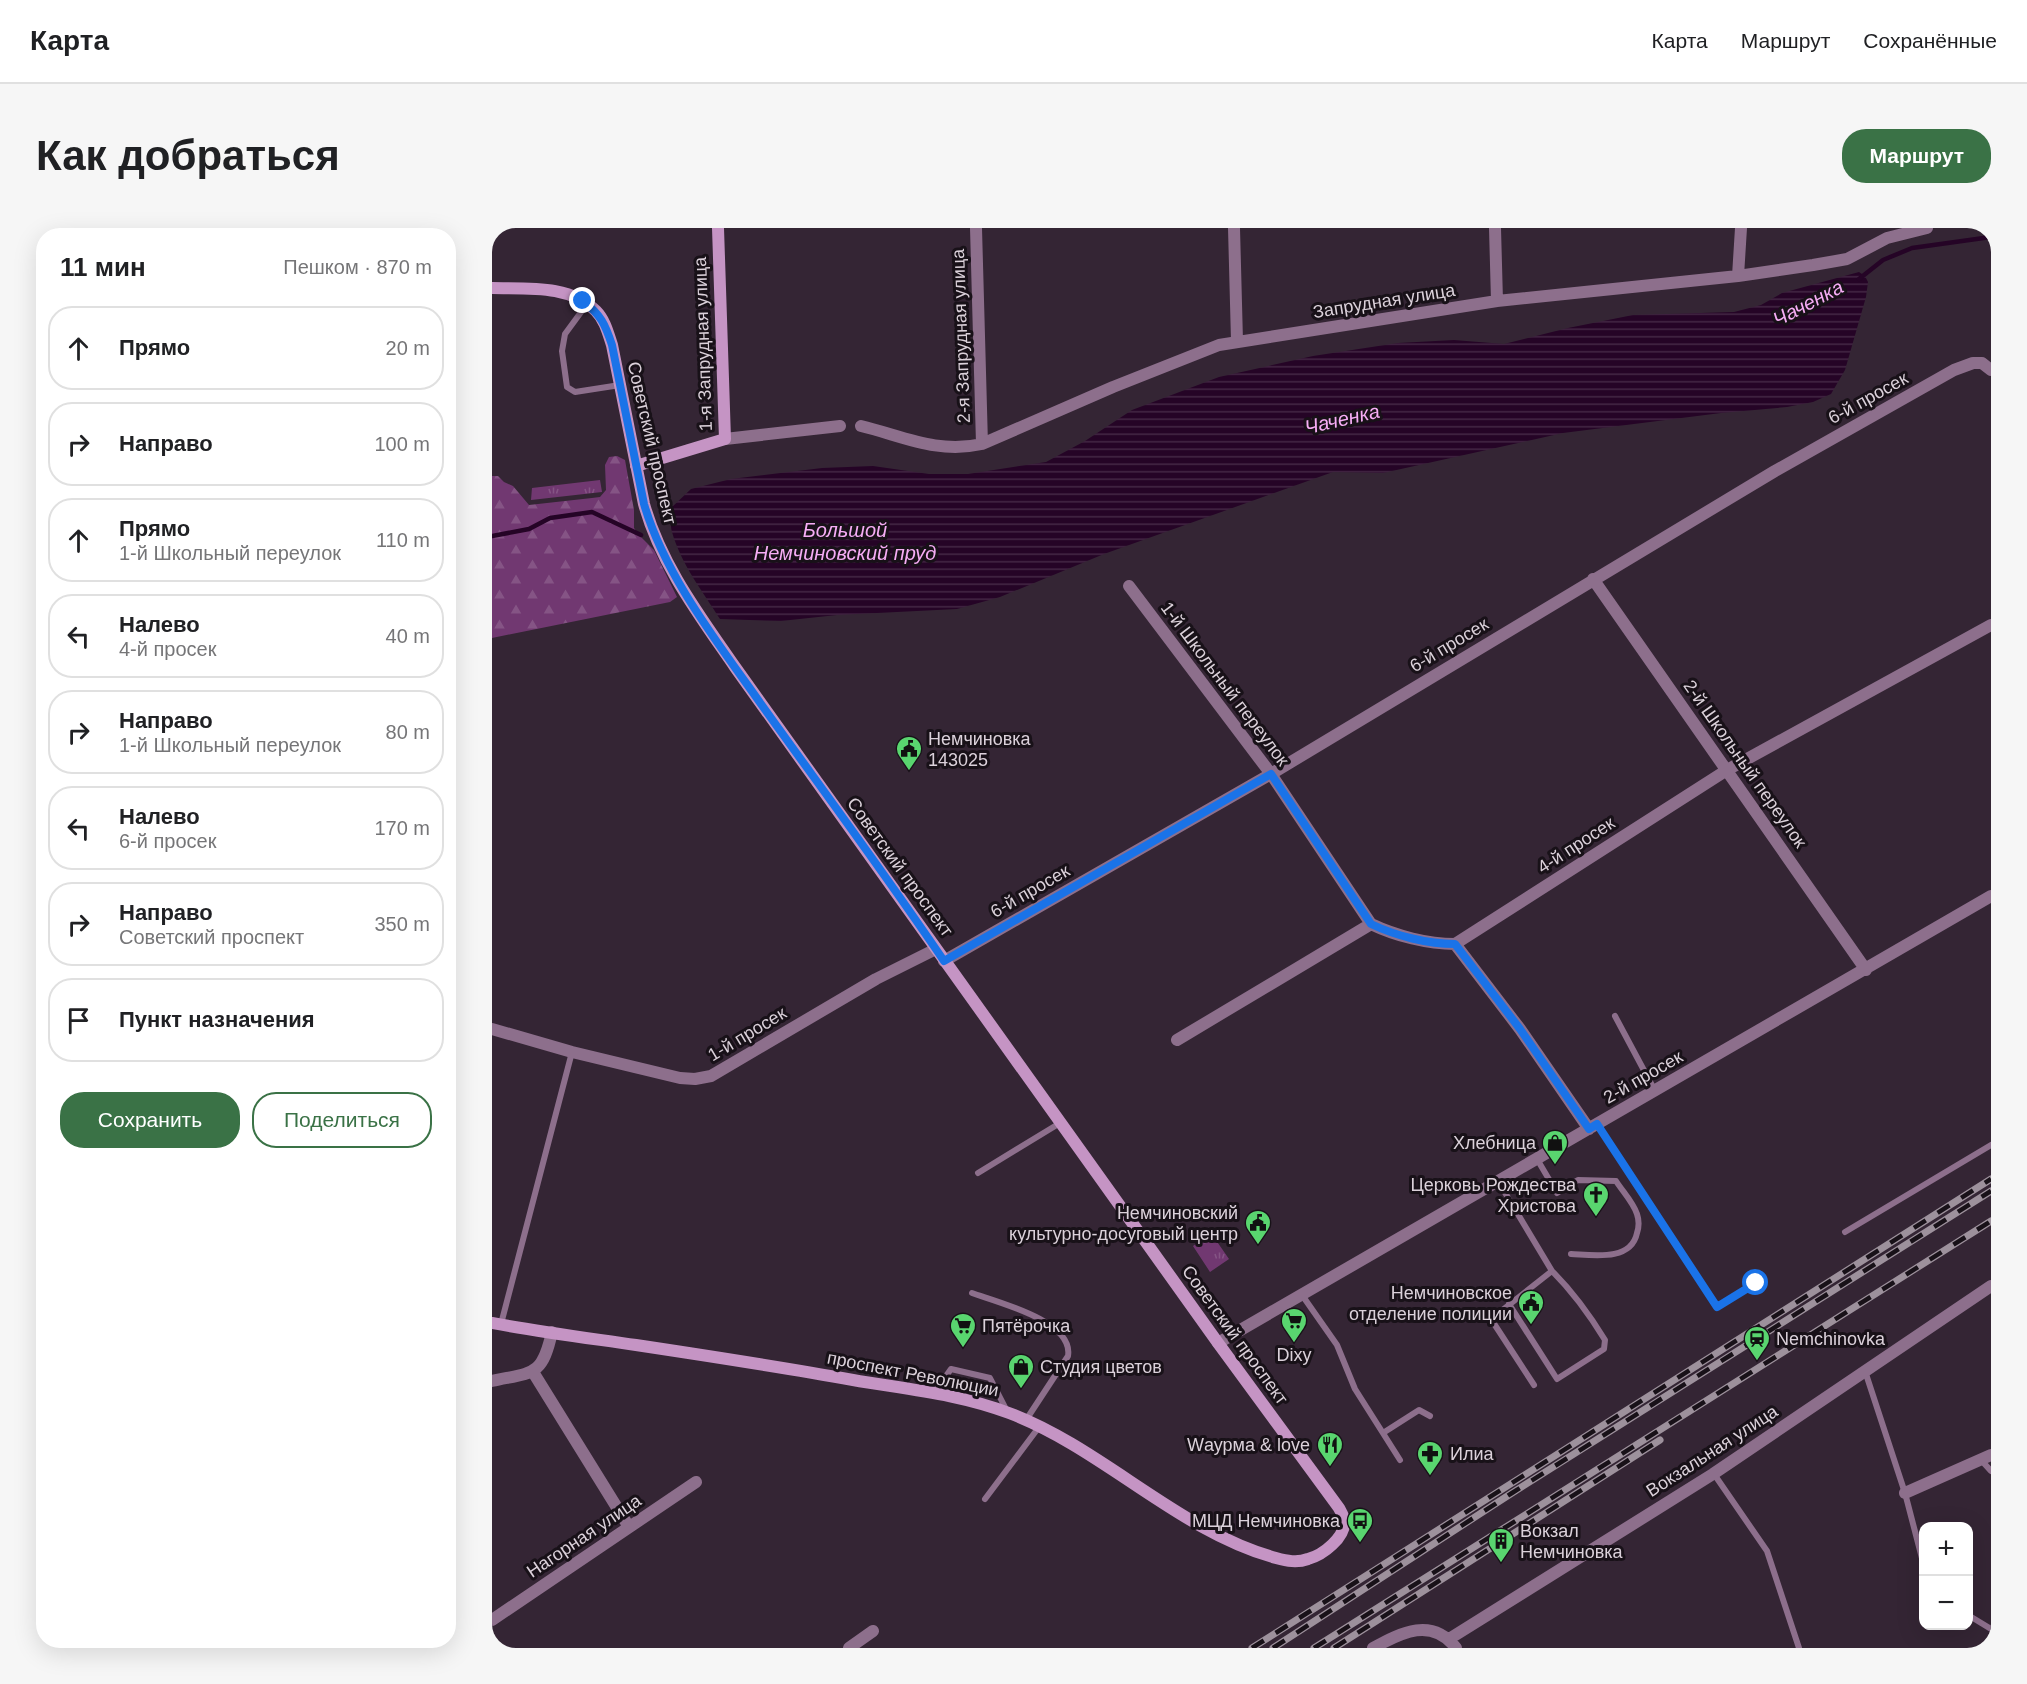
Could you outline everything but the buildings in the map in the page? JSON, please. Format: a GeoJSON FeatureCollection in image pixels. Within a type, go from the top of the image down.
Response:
{"type":"FeatureCollection","features":[{"type":"Feature","properties":{"kind":"street","name":"1-я Запрудная улица"},"geometry":{"type":"LineString","coordinates":[[636,466],[725,439],[718,228]]}},
{"type":"Feature","properties":{"kind":"street","name":"2-я Запрудная улица"},"geometry":{"type":"LineString","coordinates":[[976,228],[982,444]]}},
{"type":"Feature","properties":{"kind":"street"},"geometry":{"type":"LineString","coordinates":[[1234,228],[1237,341]]}},
{"type":"Feature","properties":{"kind":"street"},"geometry":{"type":"LineString","coordinates":[[1495,228],[1497,301]]}},
{"type":"Feature","properties":{"kind":"street"},"geometry":{"type":"LineString","coordinates":[[1738,276],[1741,228]]}},
{"type":"Feature","properties":{"kind":"street","name":"Запрудная улица"},"geometry":{"type":"LineString","coordinates":[[861,426],[922,444],[946,448],[967,447],[982,444],[1123,383],[1219,345],[1497,301],[1738,276],[1847,259],[1887,238],[1927,228]]}},
{"type":"Feature","properties":{"kind":"street","name":"Советский проспект"},"geometry":{"type":"LineString","coordinates":[[492,288],[540,289],[564,293],[596,311],[612,345],[651,528],[668,565],[735,668],[1218,1343],[1339,1508],[1345,1522]]}},
{"type":"Feature","properties":{"kind":"street","name":"6-й просек"},"geometry":{"type":"LineString","coordinates":[[944,961],[1271,774],[1775,471],[1954,370],[1973,363],[1982,363],[1991,369]]}},
{"type":"Feature","properties":{"kind":"street"},"geometry":{"type":"LineString","coordinates":[[725,439],[840,426]]}},
{"type":"Feature","properties":{"kind":"street","name":"2-й Школьный переулок"},"geometry":{"type":"LineString","coordinates":[[1593,579],[1866,969]]}},
{"type":"Feature","properties":{"kind":"street","name":"1-й Школьный переулок"},"geometry":{"type":"LineString","coordinates":[[1129,586],[1271,774],[1371,924]]}},
{"type":"Feature","properties":{"kind":"street","name":"4-й просек"},"geometry":{"type":"LineString","coordinates":[[1455,944],[1728,770],[1991,625]]}},
{"type":"Feature","properties":{"kind":"street","name":"2-й просек"},"geometry":{"type":"LineString","coordinates":[[1218,1343],[1991,896]]}},
{"type":"Feature","properties":{"kind":"street"},"geometry":{"type":"LineString","coordinates":[[1177,1040],[1371,924],[1383,930],[1439,944],[1455,944],[1593,1127]]}},
{"type":"Feature","properties":{"kind":"street","name":"1-й просек"},"geometry":{"type":"LineString","coordinates":[[492,1029],[572,1052],[680,1078],[695,1079],[711,1076],[876,979],[936,949]]}},
{"type":"Feature","properties":{"kind":"street","name":"Вокзальная улица"},"geometry":{"type":"LineString","coordinates":[[1453,1644],[1713,1474],[1991,1286]]}},
{"type":"Feature","properties":{"kind":"street","name":"проспект Революции"},"geometry":{"type":"LineString","coordinates":[[496,1324],[739,1360],[934,1394],[1007,1412],[1040,1426],[1066,1441],[1198,1524],[1249,1551],[1284,1560],[1296,1562],[1310,1559],[1327,1549],[1338,1539],[1345,1522]]}},
{"type":"Feature","properties":{"kind":"street"},"geometry":{"type":"LineString","coordinates":[[492,1381],[533,1372],[543,1363],[548,1353],[552,1332]]}},
{"type":"Feature","properties":{"kind":"street"},"geometry":{"type":"LineString","coordinates":[[533,1372],[629,1527]]}},
{"type":"Feature","properties":{"kind":"street"},"geometry":{"type":"LineString","coordinates":[[1905,1493],[1986,1457]]}},
{"type":"Feature","properties":{"kind":"street","name":"Нагорная улица"},"geometry":{"type":"LineString","coordinates":[[492,1620],[696,1482]]}},
{"type":"Feature","properties":{"kind":"street"},"geometry":{"type":"LineString","coordinates":[[1373,1648],[1389,1639],[1421,1629],[1437,1631],[1453,1644]]}},
{"type":"Feature","properties":{"kind":"street"},"geometry":{"type":"LineString","coordinates":[[849,1648],[873,1631]]}},
{"type":"Feature","properties":{"kind":"lane"},"geometry":{"type":"LineString","coordinates":[[587,304],[565,334],[562,351],[567,387],[574,392],[620,385]]}},
{"type":"Feature","properties":{"kind":"lane"},"geometry":{"type":"LineString","coordinates":[[1615,1016],[1655,1091]]}},
{"type":"Feature","properties":{"kind":"lane"},"geometry":{"type":"LineString","coordinates":[[496,1324],[572,1052]]}},
{"type":"Feature","properties":{"kind":"lane"},"geometry":{"type":"LineString","coordinates":[[978,1173],[1060,1123]]}},
{"type":"Feature","properties":{"kind":"lane"},"geometry":{"type":"LineString","coordinates":[[1593,1127],[1717,1307],[1756,1283]]}},
{"type":"Feature","properties":{"kind":"lane"},"geometry":{"type":"LineString","coordinates":[[1845,1232],[1991,1145]]}},
{"type":"Feature","properties":{"kind":"lane"},"geometry":{"type":"LineString","coordinates":[[1538,1159],[1557,1193],[1578,1180],[1616,1181],[1637,1215],[1636,1238],[1626,1250],[1609,1255],[1571,1254]]}},
{"type":"Feature","properties":{"kind":"lane"},"geometry":{"type":"LineString","coordinates":[[1498,1181],[1552,1271],[1571,1290],[1590,1315],[1605,1340],[1604,1349],[1557,1379],[1509,1304]]}},
{"type":"Feature","properties":{"kind":"lane"},"geometry":{"type":"LineString","coordinates":[[1534,1385],[1491,1319],[1552,1271]]}},
{"type":"Feature","properties":{"kind":"lane"},"geometry":{"type":"LineString","coordinates":[[972,1293],[1046,1321],[1066,1339],[1068,1356],[1026,1420]]}},
{"type":"Feature","properties":{"kind":"lane"},"geometry":{"type":"LineString","coordinates":[[1302,1295],[1337,1345],[1355,1389],[1400,1460]]}},
{"type":"Feature","properties":{"kind":"lane"},"geometry":{"type":"LineString","coordinates":[[934,1394],[951,1369],[990,1378],[1007,1412]]}},
{"type":"Feature","properties":{"kind":"lane"},"geometry":{"type":"LineString","coordinates":[[1865,1370],[1905,1493],[1919,1550]]}},
{"type":"Feature","properties":{"kind":"lane"},"geometry":{"type":"LineString","coordinates":[[1383,1433],[1419,1410],[1430,1416]]}},
{"type":"Feature","properties":{"kind":"lane"},"geometry":{"type":"LineString","coordinates":[[985,1499],[1040,1426]]}},
{"type":"Feature","properties":{"kind":"lane"},"geometry":{"type":"LineString","coordinates":[[1986,1457],[1991,1470]]}},
{"type":"Feature","properties":{"kind":"lane"},"geometry":{"type":"LineString","coordinates":[[1713,1474],[1767,1551],[1799,1648]]}},
{"type":"Feature","properties":{"kind":"lane"},"geometry":{"type":"LineString","coordinates":[[1973,1619],[1991,1629]]}},
{"type":"Feature","properties":{"kind":"green space"},"geometry":{"type":"Polygon","coordinates":[[[617,456],[625,460],[634,510],[634,528],[654,550],[677,597],[670,602],[492,638],[492,476],[498,476],[513,486],[529,505],[600,497],[606,490],[605,465],[609,457],[617,456]]]}},
{"type":"Feature","properties":{"kind":"green space"},"geometry":{"type":"Polygon","coordinates":[[[600,480],[602,492],[531,500],[532,488],[600,480]]]}},
{"type":"Feature","properties":{"kind":"green space"},"geometry":{"type":"Polygon","coordinates":[[[1211,1233],[1229,1259],[1210,1272],[1193,1246],[1211,1233]]]}},
{"type":"Feature","properties":{"kind":"water","name":"Большой Немчиновский пруд"},"geometry":{"type":"Polygon","coordinates":[[[1859,272],[1868,282],[1866,297],[1845,370],[1831,394],[1813,402],[1563,433],[1383,473],[1333,472],[1104,554],[1000,597],[957,609],[837,615],[781,621],[720,619],[687,566],[671,529],[671,508],[691,489],[731,479],[822,468],[873,466],[929,474],[968,474],[1046,462],[1085,441],[1132,410],[1219,377],[1313,356],[1398,343],[1454,340],[1504,344],[1633,315],[1734,312],[1761,305],[1782,293],[1859,272]]]}},
{"type":"Feature","properties":{"kind":"waterway","name":"Чаченка"},"geometry":{"type":"LineString","coordinates":[[1859,279],[1883,260],[1912,248],[1991,237]]}},
{"type":"Feature","properties":{"kind":"waterway","name":"Чаченка"},"geometry":{"type":"LineString","coordinates":[[492,536],[529,529],[550,518],[592,512],[641,535]]}},
{"type":"Feature","properties":{"kind":"railway"},"geometry":{"type":"LineString","coordinates":[[1252,1648],[1991,1179]]}},
{"type":"Feature","properties":{"kind":"railway"},"geometry":{"type":"LineString","coordinates":[[1273,1648],[1512,1493],[1991,1191]]}},
{"type":"Feature","properties":{"kind":"railway"},"geometry":{"type":"LineString","coordinates":[[1314,1648],[1991,1221]]}},
{"type":"Feature","properties":{"kind":"railway"},"geometry":{"type":"LineString","coordinates":[[1334,1648],[1660,1440]]}},
{"type":"Feature","properties":{"kind":"place","name":"Немчиновка 143025"},"geometry":{"type":"Point","coordinates":[909,772]}},
{"type":"Feature","properties":{"kind":"place","name":"Хлебница"},"geometry":{"type":"Point","coordinates":[1555,1166]}},
{"type":"Feature","properties":{"kind":"place","name":"Церковь Рождества Христова"},"geometry":{"type":"Point","coordinates":[1596,1218]}},
{"type":"Feature","properties":{"kind":"place","name":"Немчиновский культурно-досуговый центр"},"geometry":{"type":"Point","coordinates":[1258,1246]}},
{"type":"Feature","properties":{"kind":"place","name":"Немчиновское отделение полиции"},"geometry":{"type":"Point","coordinates":[1531,1326]}},
{"type":"Feature","properties":{"kind":"place","name":"Dixy"},"geometry":{"type":"Point","coordinates":[1294,1344]}},
{"type":"Feature","properties":{"kind":"place","name":"Пятёрочка"},"geometry":{"type":"Point","coordinates":[963,1349]}},
{"type":"Feature","properties":{"kind":"place","name":"Nemchinovka"},"geometry":{"type":"Point","coordinates":[1757,1362]}},
{"type":"Feature","properties":{"kind":"place","name":"Студия цветов"},"geometry":{"type":"Point","coordinates":[1021,1390]}},
{"type":"Feature","properties":{"kind":"place","name":"Wаурма & love"},"geometry":{"type":"Point","coordinates":[1330,1468]}},
{"type":"Feature","properties":{"kind":"place","name":"Илиа"},"geometry":{"type":"Point","coordinates":[1430,1477]}},
{"type":"Feature","properties":{"kind":"place","name":"МЦД Немчиновка"},"geometry":{"type":"Point","coordinates":[1360,1544]}},
{"type":"Feature","properties":{"kind":"place","name":"Вокзал Немчиновка"},"geometry":{"type":"Point","coordinates":[1501,1564]}},
{"type":"Feature","properties":{"kind":"route"},"geometry":{"type":"LineString","coordinates":[[583,301],[596,311],[612,345],[644,504],[651,528],[668,565],[735,668],[944,961],[1271,774],[1371,924],[1383,930],[1439,944],[1455,944],[1520,1029],[1589,1129],[1597,1124],[1717,1307],[1756,1283]]}}]}
